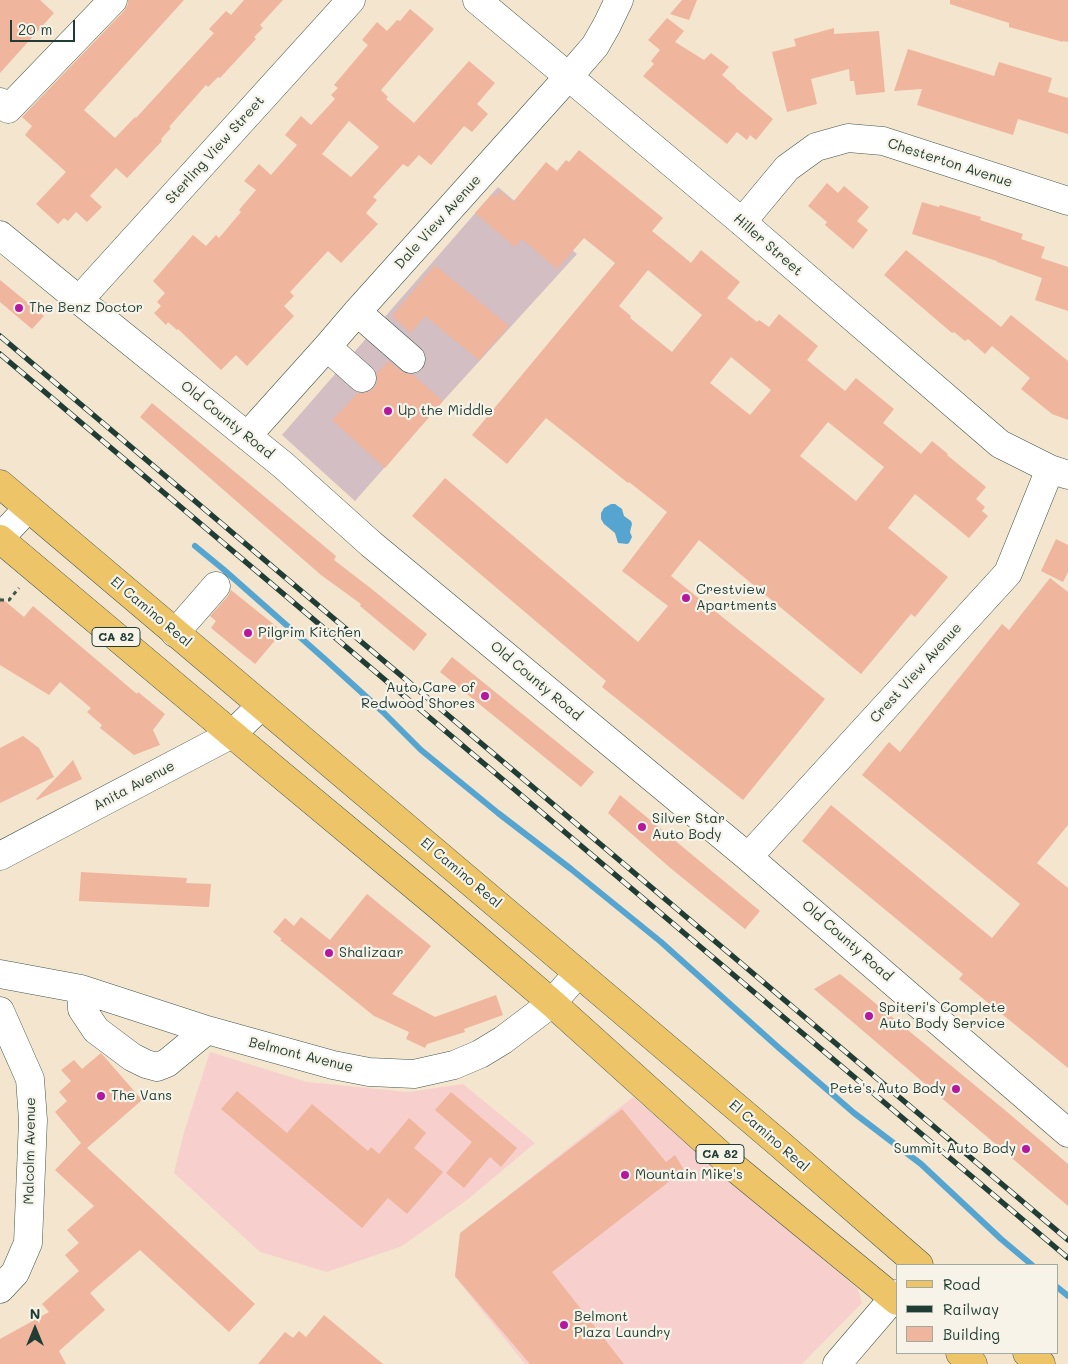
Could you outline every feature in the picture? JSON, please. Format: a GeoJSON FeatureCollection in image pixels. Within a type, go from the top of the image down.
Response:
{"type":"FeatureCollection","features":[{"type":"Feature","properties":{"kind":"main road","name":"El Camino Real"},"geometry":{"type":"LineString","coordinates":[[0,484],[775,1140],[918,1264]]}},
{"type":"Feature","properties":{"kind":"main road","name":"CA 82"},"geometry":{"type":"LineString","coordinates":[[0,538],[434,902],[552,1004],[735,1168],[896,1298]]}},
{"type":"Feature","properties":{"kind":"main road"},"geometry":{"type":"LineString","coordinates":[[961,1354],[973,1364]]}},
{"type":"Feature","properties":{"kind":"main road"},"geometry":{"type":"LineString","coordinates":[[1028,1354],[1041,1364]]}},
{"type":"Feature","properties":{"kind":"street"},"geometry":{"type":"LineString","coordinates":[[0,102],[8,109],[113,0]]}},
{"type":"Feature","properties":{"kind":"street","name":"Sterling View Street"},"geometry":{"type":"LineString","coordinates":[[79,300],[351,0]]}},
{"type":"Feature","properties":{"kind":"street","name":"Hiller Street"},"geometry":{"type":"LineString","coordinates":[[477,0],[742,222],[1000,444],[1059,472]]}},
{"type":"Feature","properties":{"kind":"street","name":"Dale View Avenue"},"geometry":{"type":"LineString","coordinates":[[247,436],[595,46],[620,0]]}},
{"type":"Feature","properties":{"kind":"street","name":"Chesterton Avenue"},"geometry":{"type":"LineString","coordinates":[[742,222],[788,168],[816,147],[848,138],[883,141],[1068,201]]}},
{"type":"Feature","properties":{"kind":"street","name":"Old County Road"},"geometry":{"type":"LineString","coordinates":[[0,235],[283,465],[372,544],[748,857],[1068,1133]]}},
{"type":"Feature","properties":{"kind":"street"},"geometry":{"type":"LineString","coordinates":[[357,312],[412,359]]}},
{"type":"Feature","properties":{"kind":"street"},"geometry":{"type":"LineString","coordinates":[[327,347],[362,378]]}},
{"type":"Feature","properties":{"kind":"street","name":"Crest View Avenue"},"geometry":{"type":"LineString","coordinates":[[748,857],[1008,573],[1059,472]]}},
{"type":"Feature","properties":{"kind":"street"},"geometry":{"type":"LineString","coordinates":[[0,538],[28,508]]}},
{"type":"Feature","properties":{"kind":"street"},"geometry":{"type":"LineString","coordinates":[[175,633],[216,586]]}},
{"type":"Feature","properties":{"kind":"street","name":"Anita Avenue"},"geometry":{"type":"LineString","coordinates":[[0,856],[232,734],[261,706]]}},
{"type":"Feature","properties":{"kind":"street","name":"Belmont Avenue"},"geometry":{"type":"LineString","coordinates":[[0,974],[81,989],[207,1030],[333,1065],[370,1072],[414,1074],[454,1065],[480,1054],[503,1040],[552,1004],[578,973]]}},
{"type":"Feature","properties":{"kind":"street"},"geometry":{"type":"LineString","coordinates":[[81,989],[82,1009],[96,1030],[132,1057],[146,1064],[157,1067],[167,1063],[207,1030]]}},
{"type":"Feature","properties":{"kind":"street","name":"Malcolm Avenue"},"geometry":{"type":"LineString","coordinates":[[0,1011],[30,1079],[34,1120],[28,1243],[15,1273],[0,1289]]}},
{"type":"Feature","properties":{"kind":"street"},"geometry":{"type":"LineString","coordinates":[[837,1364],[896,1298]]}},
{"type":"Feature","properties":{"kind":"path"},"geometry":{"type":"LineString","coordinates":[[0,600],[9,600],[19,588]]}},
{"type":"Feature","properties":{"kind":"shaded area"},"geometry":{"type":"Polygon","coordinates":[[[498,187],[577,254],[355,501],[282,435],[498,187]]]}},
{"type":"Feature","properties":{"kind":"shaded area"},"geometry":{"type":"Polygon","coordinates":[[[210,1052],[307,1082],[408,1092],[463,1084],[535,1143],[467,1200],[402,1246],[327,1272],[260,1252],[174,1173],[184,1132],[210,1052]]]}},
{"type":"Feature","properties":{"kind":"shaded area"},"geometry":{"type":"Polygon","coordinates":[[[633,1097],[858,1289],[862,1303],[802,1364],[525,1364],[455,1277],[462,1232],[633,1097]]]}},
{"type":"Feature","properties":{"kind":"water"},"geometry":{"type":"Polygon","coordinates":[[[615,504],[622,509],[624,516],[631,521],[630,532],[632,537],[627,544],[618,543],[615,533],[601,519],[601,513],[604,508],[615,504]]]}},
{"type":"Feature","properties":{"kind":"building"},"geometry":{"type":"Polygon","coordinates":[[[0,0],[40,0],[54,13],[0,73],[0,0]]]}},
{"type":"Feature","properties":{"kind":"building"},"geometry":{"type":"Polygon","coordinates":[[[128,0],[184,0],[84,110],[115,138],[136,118],[214,33],[209,29],[226,11],[231,15],[244,0],[283,0],[260,25],[263,28],[254,37],[256,39],[220,78],[218,77],[208,87],[206,85],[169,127],[171,128],[161,139],[162,141],[127,178],[116,168],[90,196],[102,207],[87,222],[76,212],[68,221],[64,218],[58,224],[36,204],[66,172],[25,135],[32,126],[22,117],[124,11],[128,0]]]}},
{"type":"Feature","properties":{"kind":"building"},"geometry":{"type":"Polygon","coordinates":[[[682,0],[697,0],[689,20],[670,14],[682,0]]]}},
{"type":"Feature","properties":{"kind":"building"},"geometry":{"type":"Polygon","coordinates":[[[950,0],[1068,0],[1068,42],[1009,27],[1009,23],[950,4],[950,0]]]}},
{"type":"Feature","properties":{"kind":"building"},"geometry":{"type":"Polygon","coordinates":[[[410,9],[434,29],[381,90],[388,97],[386,99],[414,123],[469,61],[495,83],[477,104],[488,114],[472,132],[464,126],[431,165],[419,155],[408,167],[403,164],[373,197],[377,200],[366,213],[378,224],[341,263],[328,251],[290,292],[294,296],[284,306],[294,316],[247,366],[236,355],[221,370],[178,329],[168,322],[166,325],[154,313],[161,306],[157,302],[165,293],[153,281],[193,235],[206,246],[216,235],[219,238],[241,212],[239,210],[256,190],[244,181],[259,164],[271,175],[297,145],[285,135],[301,116],[311,125],[335,99],[331,95],[338,88],[334,85],[368,45],[362,40],[377,22],[387,31],[397,20],[400,21],[410,9]],[[349,121],[322,154],[351,177],[379,147],[349,121]]]}},
{"type":"Feature","properties":{"kind":"building"},"geometry":{"type":"Polygon","coordinates":[[[667,18],[684,31],[675,42],[704,60],[711,53],[729,67],[722,75],[773,119],[756,140],[750,135],[747,140],[737,132],[727,144],[643,76],[654,64],[651,61],[660,50],[648,40],[667,18]]]}},
{"type":"Feature","properties":{"kind":"building"},"geometry":{"type":"Polygon","coordinates":[[[834,28],[834,34],[879,31],[885,92],[856,95],[854,81],[850,81],[849,69],[811,79],[817,104],[787,112],[772,52],[796,46],[794,39],[834,28]]]}},
{"type":"Feature","properties":{"kind":"building"},"geometry":{"type":"Polygon","coordinates":[[[908,49],[994,76],[999,62],[1052,78],[1048,92],[1068,98],[1068,134],[1018,119],[1013,135],[917,105],[922,89],[894,91],[908,49]]]}},
{"type":"Feature","properties":{"kind":"building"},"geometry":{"type":"Polygon","coordinates":[[[579,150],[663,218],[652,231],[691,263],[701,250],[740,282],[727,298],[757,322],[759,320],[769,327],[779,314],[818,346],[807,360],[845,391],[856,378],[894,409],[883,423],[921,454],[932,441],[986,487],[976,499],[985,507],[982,511],[988,516],[969,538],[915,494],[888,528],[948,577],[915,617],[911,614],[861,674],[699,540],[671,576],[825,699],[743,800],[602,687],[606,681],[412,516],[445,478],[638,642],[668,606],[622,571],[667,512],[546,418],[507,464],[472,435],[615,263],[584,238],[557,269],[522,239],[515,247],[475,213],[492,194],[496,197],[500,191],[513,202],[546,162],[557,171],[566,160],[569,162],[579,150]],[[648,270],[619,306],[631,316],[630,318],[672,352],[702,315],[648,270]],[[731,357],[710,383],[750,415],[771,390],[731,357]],[[828,422],[800,456],[856,501],[884,467],[828,422]]]}},
{"type":"Feature","properties":{"kind":"building"},"geometry":{"type":"Polygon","coordinates":[[[827,183],[838,193],[844,186],[869,207],[857,221],[868,230],[853,249],[825,225],[827,222],[808,206],[827,183]]]}},
{"type":"Feature","properties":{"kind":"building"},"geometry":{"type":"Polygon","coordinates":[[[922,202],[939,207],[940,205],[981,217],[980,220],[1023,234],[1021,239],[1045,247],[1041,258],[1068,267],[1068,311],[1035,300],[1042,278],[997,261],[912,234],[922,202]]]}},
{"type":"Feature","properties":{"kind":"building"},"geometry":{"type":"Polygon","coordinates":[[[906,250],[1001,327],[1011,315],[1068,361],[1068,420],[1052,414],[1021,389],[1030,378],[992,346],[985,354],[968,339],[965,341],[954,332],[952,333],[884,275],[906,250]]]}},
{"type":"Feature","properties":{"kind":"building"},"geometry":{"type":"Polygon","coordinates":[[[435,265],[509,326],[479,360],[425,316],[411,333],[392,316],[435,265]]]}},
{"type":"Feature","properties":{"kind":"building"},"geometry":{"type":"Polygon","coordinates":[[[0,280],[44,316],[32,329],[0,302],[0,280]]]}},
{"type":"Feature","properties":{"kind":"building","name":"Up the Middle"},"geometry":{"type":"Polygon","coordinates":[[[389,361],[401,371],[412,374],[443,401],[385,468],[332,420],[358,393],[366,393],[373,389],[377,382],[377,373],[389,361]]]}},
{"type":"Feature","properties":{"kind":"building"},"geometry":{"type":"Polygon","coordinates":[[[152,403],[336,556],[334,560],[427,634],[414,651],[360,606],[361,604],[321,575],[140,417],[152,403]]]}},
{"type":"Feature","properties":{"kind":"building"},"geometry":{"type":"Polygon","coordinates":[[[1056,539],[1068,545],[1068,572],[1063,582],[1041,571],[1056,539]]]}},
{"type":"Feature","properties":{"kind":"building"},"geometry":{"type":"Polygon","coordinates":[[[1050,578],[1068,592],[1068,825],[1037,863],[1068,888],[1068,1068],[959,979],[963,974],[802,841],[831,805],[992,938],[1020,904],[862,775],[889,742],[900,752],[1002,624],[1009,630],[1050,578]]]}},
{"type":"Feature","properties":{"kind":"building"},"geometry":{"type":"Polygon","coordinates":[[[231,590],[277,627],[271,634],[277,638],[255,664],[211,628],[216,621],[210,616],[231,590]]]}},
{"type":"Feature","properties":{"kind":"building"},"geometry":{"type":"Polygon","coordinates":[[[0,597],[24,617],[33,606],[137,694],[138,692],[165,714],[153,730],[160,745],[134,755],[100,728],[102,725],[87,712],[91,708],[60,682],[49,695],[0,665],[0,597]]]}},
{"type":"Feature","properties":{"kind":"building"},"geometry":{"type":"Polygon","coordinates":[[[452,657],[594,772],[581,787],[440,672],[452,657]]]}},
{"type":"Feature","properties":{"kind":"building"},"geometry":{"type":"Polygon","coordinates":[[[23,736],[39,748],[54,777],[0,803],[0,748],[23,736]]]}},
{"type":"Feature","properties":{"kind":"building"},"geometry":{"type":"Polygon","coordinates":[[[73,760],[82,779],[37,800],[36,799],[73,760]]]}},
{"type":"Feature","properties":{"kind":"building"},"geometry":{"type":"Polygon","coordinates":[[[620,795],[760,911],[745,929],[668,866],[608,813],[620,795]]]}},
{"type":"Feature","properties":{"kind":"building"},"geometry":{"type":"Polygon","coordinates":[[[81,872],[187,878],[186,883],[211,884],[209,907],[79,901],[81,872]]]}},
{"type":"Feature","properties":{"kind":"building","name":"Shalizaar"},"geometry":{"type":"Polygon","coordinates":[[[367,894],[431,946],[392,994],[435,1017],[496,995],[503,1015],[464,1029],[465,1032],[427,1044],[425,1048],[406,1039],[409,1032],[374,1016],[280,940],[282,939],[273,932],[285,918],[294,926],[301,917],[330,940],[367,894]]]}},
{"type":"Feature","properties":{"kind":"building"},"geometry":{"type":"Polygon","coordinates":[[[840,974],[1068,1164],[1068,1206],[814,989],[840,974]]]}},
{"type":"Feature","properties":{"kind":"building"},"geometry":{"type":"Polygon","coordinates":[[[101,1053],[142,1100],[87,1148],[255,1304],[229,1332],[140,1250],[90,1293],[105,1310],[59,1351],[66,1364],[0,1364],[0,1339],[49,1312],[42,1304],[79,1271],[65,1255],[79,1243],[67,1230],[94,1206],[55,1170],[81,1143],[55,1112],[67,1101],[59,1092],[71,1081],[61,1070],[74,1060],[82,1069],[101,1053]]]}},
{"type":"Feature","properties":{"kind":"building"},"geometry":{"type":"Polygon","coordinates":[[[237,1091],[287,1133],[312,1104],[368,1151],[371,1147],[379,1154],[409,1118],[426,1133],[414,1148],[443,1172],[407,1214],[388,1198],[362,1228],[221,1109],[237,1091]]]}},
{"type":"Feature","properties":{"kind":"building"},"geometry":{"type":"Polygon","coordinates":[[[451,1092],[517,1148],[501,1167],[490,1157],[464,1188],[446,1173],[472,1142],[435,1110],[451,1092]]]}},
{"type":"Feature","properties":{"kind":"building"},"geometry":{"type":"Polygon","coordinates":[[[622,1109],[666,1162],[675,1155],[684,1170],[552,1272],[624,1364],[530,1364],[455,1276],[460,1233],[622,1109]]]}},
{"type":"Feature","properties":{"kind":"building"},"geometry":{"type":"Polygon","coordinates":[[[324,1315],[383,1364],[258,1364],[285,1332],[293,1338],[299,1331],[306,1337],[324,1315]]]}},
{"type":"Feature","properties":{"kind":"waterway"},"geometry":{"type":"LineString","coordinates":[[195,546],[327,661],[421,750],[661,942],[854,1113],[921,1164],[1001,1239],[1031,1264]]}},
{"type":"Feature","properties":{"kind":"waterway"},"geometry":{"type":"LineString","coordinates":[[1058,1288],[1068,1296]]}},
{"type":"Feature","properties":{"kind":"railway"},"geometry":{"type":"LineString","coordinates":[[0,336],[1068,1240]]}},
{"type":"Feature","properties":{"kind":"railway"},"geometry":{"type":"LineString","coordinates":[[0,354],[1068,1258]]}},
{"type":"Feature","properties":{"kind":"place","name":"The Benz Doctor"},"geometry":{"type":"Point","coordinates":[19,308]}},
{"type":"Feature","properties":{"kind":"place","name":"Up the Middle"},"geometry":{"type":"Point","coordinates":[388,411]}},
{"type":"Feature","properties":{"kind":"place","name":"Crestview Apartments"},"geometry":{"type":"Point","coordinates":[686,598]}},
{"type":"Feature","properties":{"kind":"place","name":"Pilgrim Kitchen"},"geometry":{"type":"Point","coordinates":[248,633]}},
{"type":"Feature","properties":{"kind":"place","name":"Auto Care of Redwood Shores"},"geometry":{"type":"Point","coordinates":[485,696]}},
{"type":"Feature","properties":{"kind":"place","name":"Silver Star Auto Body"},"geometry":{"type":"Point","coordinates":[642,827]}},
{"type":"Feature","properties":{"kind":"place","name":"Shalizaar"},"geometry":{"type":"Point","coordinates":[329,953]}},
{"type":"Feature","properties":{"kind":"place","name":"Spiteri's Complete Auto Body Service"},"geometry":{"type":"Point","coordinates":[869,1016]}},
{"type":"Feature","properties":{"kind":"place","name":"Pete's Auto Body"},"geometry":{"type":"Point","coordinates":[956,1089]}},
{"type":"Feature","properties":{"kind":"place","name":"The Vans"},"geometry":{"type":"Point","coordinates":[101,1096]}},
{"type":"Feature","properties":{"kind":"place","name":"Summit Auto Body"},"geometry":{"type":"Point","coordinates":[1026,1149]}},
{"type":"Feature","properties":{"kind":"place","name":"Mountain Mike's"},"geometry":{"type":"Point","coordinates":[625,1175]}},
{"type":"Feature","properties":{"kind":"place","name":"Belmont Plaza Laundry"},"geometry":{"type":"Point","coordinates":[564,1325]}}]}
